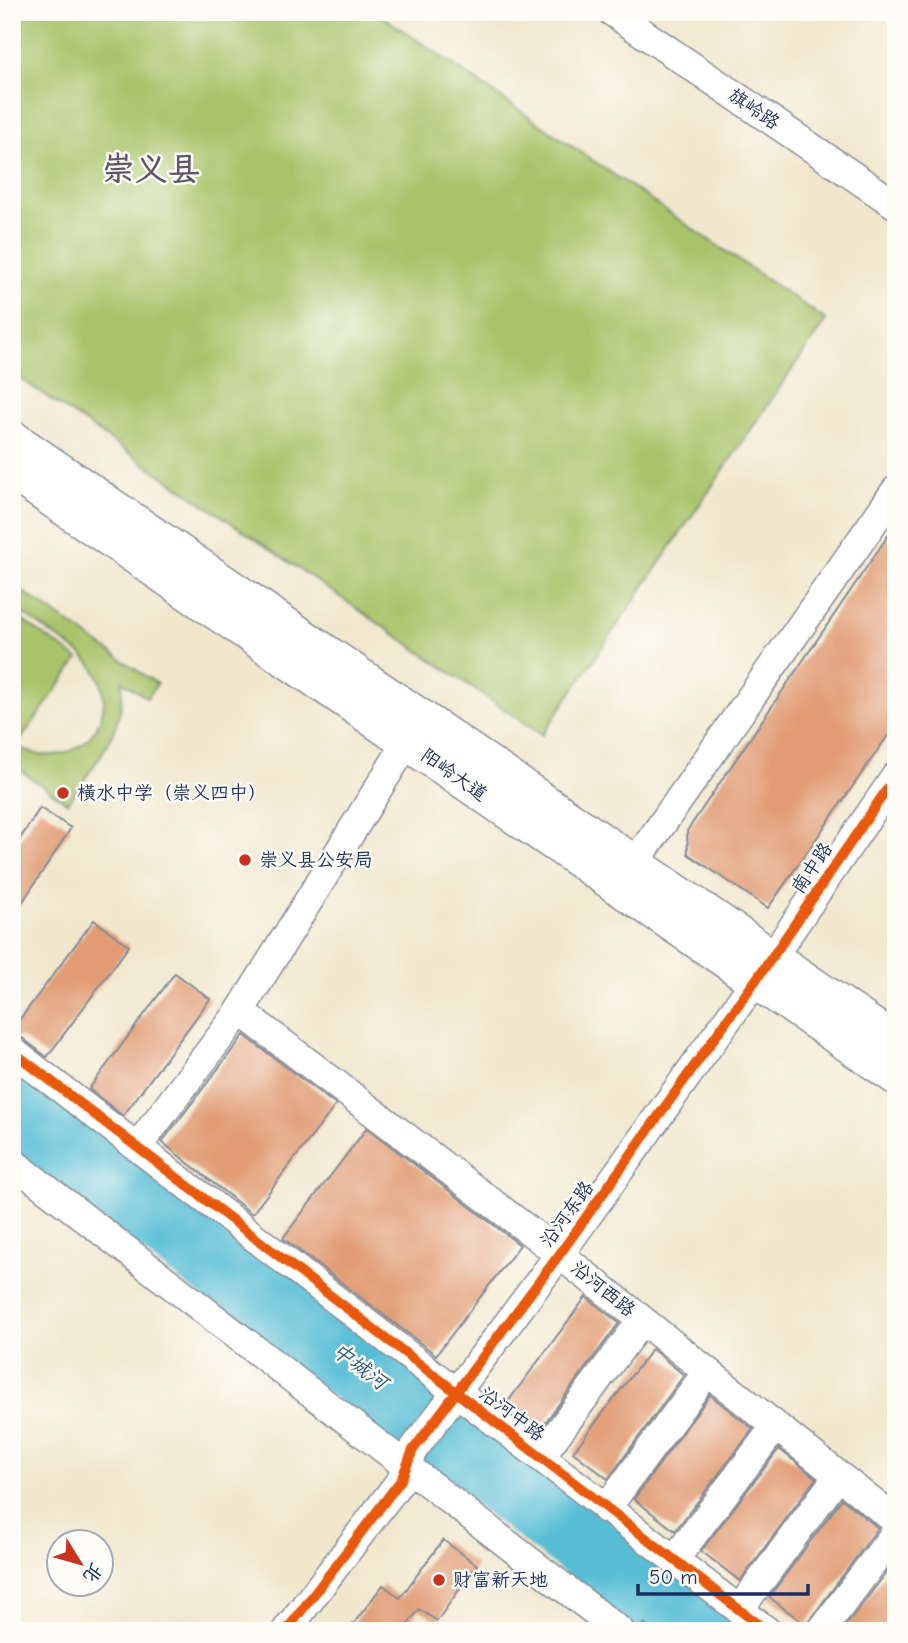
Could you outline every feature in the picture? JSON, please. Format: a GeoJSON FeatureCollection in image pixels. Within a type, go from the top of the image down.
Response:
{"type":"FeatureCollection","features":[{"type":"Feature","properties":{"kind":"main road","name":"阳岭大道"},"geometry":{"type":"LineString","coordinates":[[12,438],[634,864],[896,1077]]}},
{"type":"Feature","properties":{"kind":"main road","name":"阳岭大道"},"geometry":{"type":"LineString","coordinates":[[12,472],[617,887],[896,1042]]}},
{"type":"Feature","properties":{"kind":"street","name":"旗岭路"},"geometry":{"type":"LineString","coordinates":[[612,12],[896,205]]}},
{"type":"Feature","properties":{"kind":"street"},"geometry":{"type":"LineString","coordinates":[[634,864],[896,489]]}},
{"type":"Feature","properties":{"kind":"street"},"geometry":{"type":"LineString","coordinates":[[138,1146],[240,1011],[407,742]]}},
{"type":"Feature","properties":{"kind":"street","name":"南中路"},"geometry":{"type":"LineString","coordinates":[[764,967],[896,776]]}},
{"type":"Feature","properties":{"kind":"street","name":"沿河东路"},"geometry":{"type":"LineString","coordinates":[[286,1631],[401,1480],[409,1459],[451,1399],[559,1255],[764,967]]}},
{"type":"Feature","properties":{"kind":"street","name":"沿河西路"},"geometry":{"type":"LineString","coordinates":[[240,1011],[559,1255],[896,1521]]}},
{"type":"Feature","properties":{"kind":"street","name":"沿河中路"},"geometry":{"type":"LineString","coordinates":[[12,1051],[138,1146],[451,1399],[540,1457],[766,1631]]}},
{"type":"Feature","properties":{"kind":"street"},"geometry":{"type":"LineString","coordinates":[[12,1162],[409,1459],[620,1631]]}},
{"type":"Feature","properties":{"kind":"street"},"geometry":{"type":"LineString","coordinates":[[540,1457],[642,1320]]}},
{"type":"Feature","properties":{"kind":"street"},"geometry":{"type":"LineString","coordinates":[[606,1509],[707,1373]]}},
{"type":"Feature","properties":{"kind":"street"},"geometry":{"type":"LineString","coordinates":[[674,1560],[775,1427]]}},
{"type":"Feature","properties":{"kind":"street"},"geometry":{"type":"LineString","coordinates":[[739,1609],[838,1476]]}},
{"type":"Feature","properties":{"kind":"street"},"geometry":{"type":"LineString","coordinates":[[821,1631],[896,1532]]}},
{"type":"Feature","properties":{"kind":"green space"},"geometry":{"type":"Polygon","coordinates":[[[27,12],[376,12],[826,320],[542,735],[12,373],[12,34],[27,12]]]}},
{"type":"Feature","properties":{"kind":"green space"},"geometry":{"type":"Polygon","coordinates":[[[12,584],[157,684],[147,698],[122,681],[122,699],[114,731],[98,760],[68,803],[12,765],[12,743],[36,754],[58,754],[77,747],[92,734],[102,716],[104,695],[97,674],[81,654],[12,606],[12,584]]]}},
{"type":"Feature","properties":{"kind":"green space"},"geometry":{"type":"Polygon","coordinates":[[[12,613],[78,659],[19,742],[12,737],[12,613]]]}},
{"type":"Feature","properties":{"kind":"building"},"geometry":{"type":"Polygon","coordinates":[[[896,524],[896,724],[768,908],[688,854],[687,831],[896,524]]]}},
{"type":"Feature","properties":{"kind":"building"},"geometry":{"type":"Polygon","coordinates":[[[40,808],[71,828],[12,918],[12,851],[40,808]]]}},
{"type":"Feature","properties":{"kind":"building"},"geometry":{"type":"Polygon","coordinates":[[[94,920],[129,946],[47,1057],[22,1038],[12,1035],[12,1030],[94,920]]]}},
{"type":"Feature","properties":{"kind":"building"},"geometry":{"type":"Polygon","coordinates":[[[175,973],[210,999],[123,1116],[89,1089],[175,973]]]}},
{"type":"Feature","properties":{"kind":"building"},"geometry":{"type":"Polygon","coordinates":[[[244,1035],[336,1105],[252,1214],[162,1142],[244,1035]]]}},
{"type":"Feature","properties":{"kind":"building"},"geometry":{"type":"Polygon","coordinates":[[[367,1128],[520,1245],[436,1355],[283,1238],[367,1128]]]}},
{"type":"Feature","properties":{"kind":"building"},"geometry":{"type":"Polygon","coordinates":[[[586,1297],[619,1323],[541,1428],[507,1403],[586,1297]]]}},
{"type":"Feature","properties":{"kind":"building"},"geometry":{"type":"Polygon","coordinates":[[[652,1349],[684,1375],[608,1479],[573,1452],[652,1349]]]}},
{"type":"Feature","properties":{"kind":"building"},"geometry":{"type":"Polygon","coordinates":[[[710,1395],[753,1429],[675,1531],[634,1499],[710,1395]]]}},
{"type":"Feature","properties":{"kind":"building"},"geometry":{"type":"Polygon","coordinates":[[[779,1449],[816,1478],[740,1581],[701,1551],[779,1449]]]}},
{"type":"Feature","properties":{"kind":"building"},"geometry":{"type":"Polygon","coordinates":[[[842,1499],[878,1528],[806,1625],[769,1597],[842,1499]]]}},
{"type":"Feature","properties":{"kind":"building","name":"财富新天地"},"geometry":{"type":"Polygon","coordinates":[[[443,1540],[477,1565],[437,1621],[419,1609],[403,1631],[348,1631],[383,1585],[400,1598],[443,1540]]]}},
{"type":"Feature","properties":{"kind":"building"},"geometry":{"type":"Polygon","coordinates":[[[896,1560],[896,1631],[842,1631],[896,1560]]]}},
{"type":"Feature","properties":{"kind":"waterway","name":"中城河"},"geometry":{"type":"LineString","coordinates":[[12,1086],[728,1631]]}},
{"type":"Feature","properties":{"kind":"waterway","name":"中城河"},"geometry":{"type":"LineString","coordinates":[[12,1127],[673,1631]]}},
{"type":"Feature","properties":{"kind":"cycle path"},"geometry":{"type":"LineString","coordinates":[[286,1631],[401,1480],[413,1450],[559,1255],[773,956],[896,776]]}},
{"type":"Feature","properties":{"kind":"cycle path"},"geometry":{"type":"LineString","coordinates":[[12,1051],[767,1631]]}},
{"type":"Feature","properties":{"kind":"place","name":"横水中学（崇义四中）"},"geometry":{"type":"Point","coordinates":[63,793]}},
{"type":"Feature","properties":{"kind":"place","name":"崇义县公安局"},"geometry":{"type":"Point","coordinates":[245,860]}},
{"type":"Feature","properties":{"kind":"place","name":"财富新天地"},"geometry":{"type":"Point","coordinates":[439,1580]}},
{"type":"Feature","properties":{"kind":"district","name":"崇义县"},"geometry":{"type":"Point","coordinates":[151,169]}}]}
